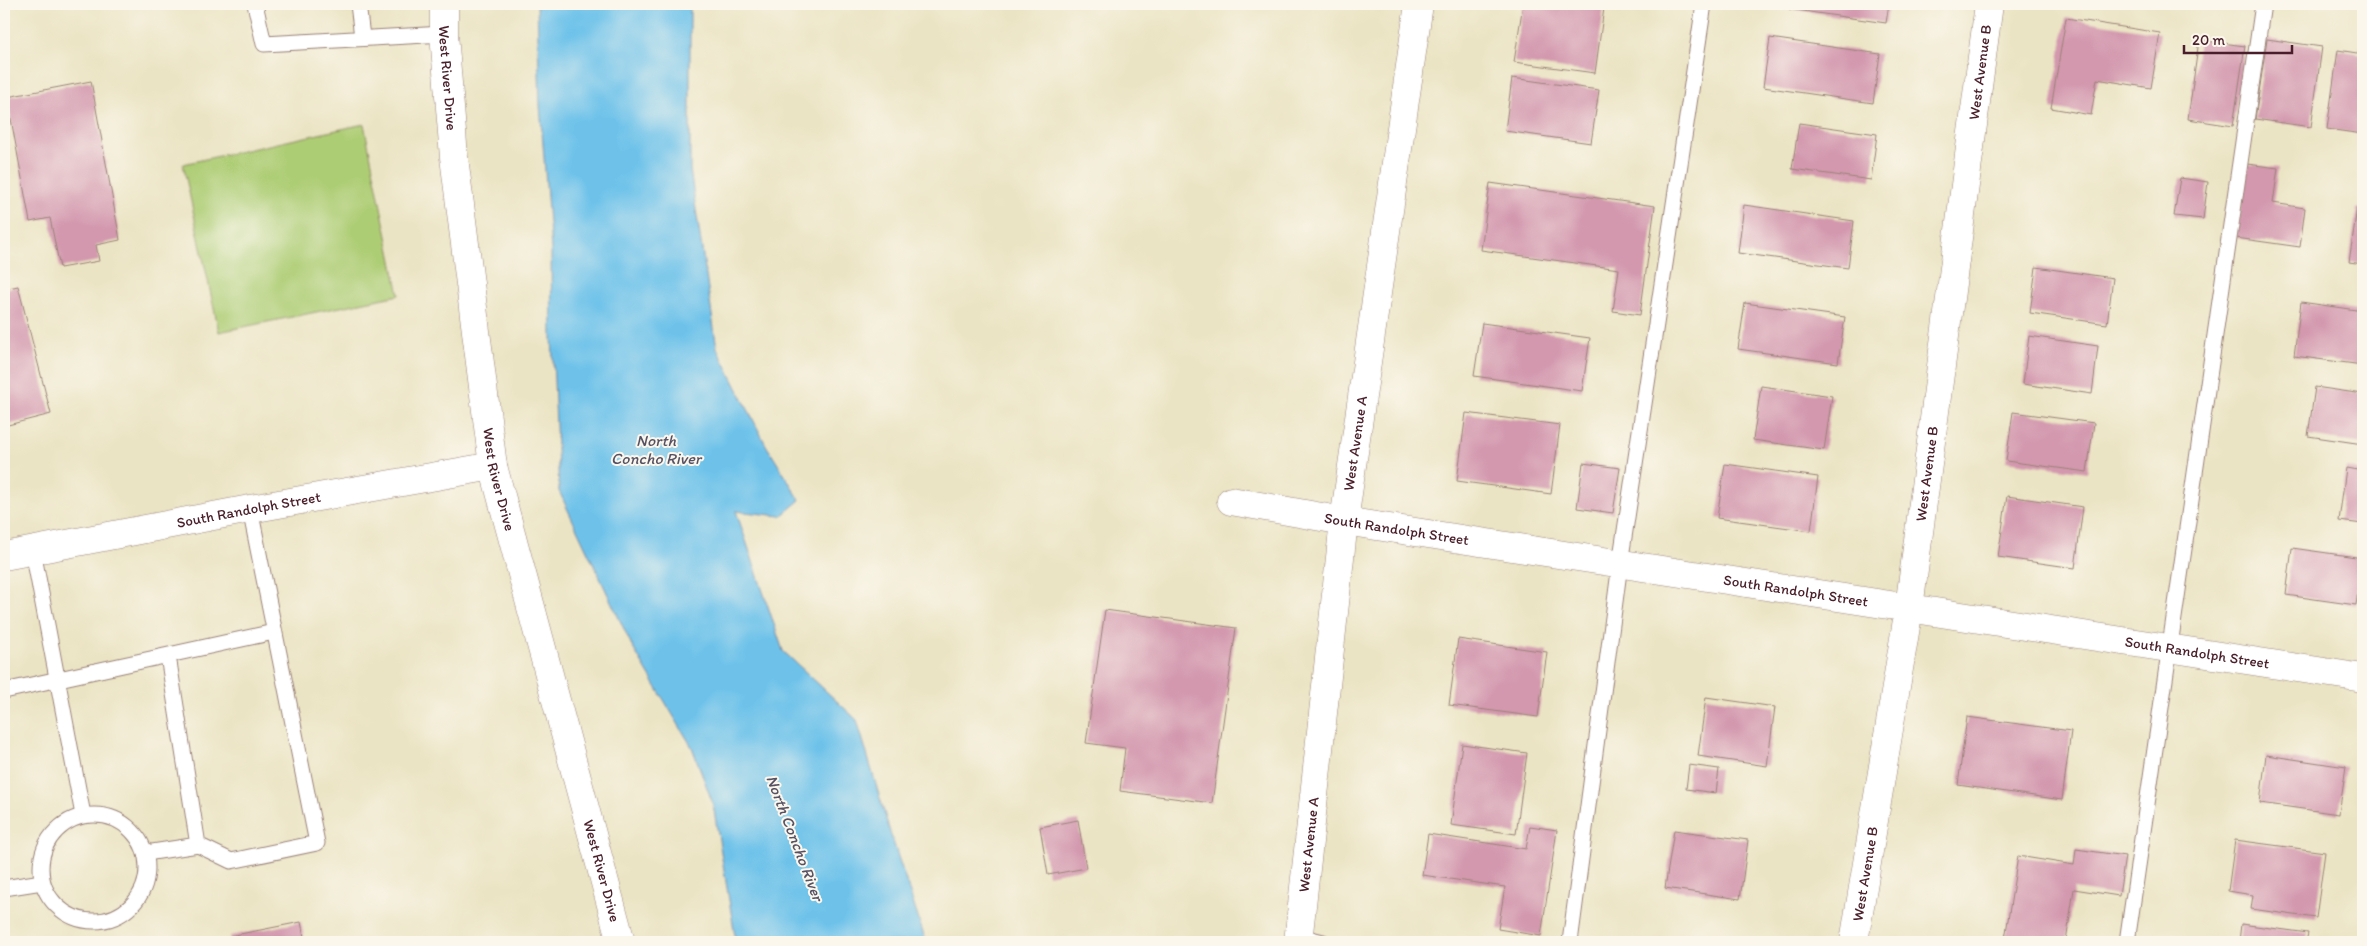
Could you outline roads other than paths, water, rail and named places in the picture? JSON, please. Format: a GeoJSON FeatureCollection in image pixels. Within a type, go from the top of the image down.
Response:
{"type":"FeatureCollection","features":[{"type":"Feature","properties":{"kind":"street","name":"West River Drive"},"geometry":{"type":"LineString","coordinates":[[444,4],[444,34],[454,157],[493,466],[621,942]]}},
{"type":"Feature","properties":{"kind":"street","name":"West Avenue A"},"geometry":{"type":"LineString","coordinates":[[1307,940],[1344,521],[1419,4]]}},
{"type":"Feature","properties":{"kind":"street","name":"West Avenue B"},"geometry":{"type":"LineString","coordinates":[[1854,942],[1909,608],[1989,4]]}},
{"type":"Feature","properties":{"kind":"street","name":"South Randolph Street"},"geometry":{"type":"LineString","coordinates":[[4,556],[250,509],[493,466]]}},
{"type":"Feature","properties":{"kind":"street","name":"South Randolph Street"},"geometry":{"type":"LineString","coordinates":[[1231,501],[1344,521],[2363,678]]}},
{"type":"Feature","properties":{"kind":"lane"},"geometry":{"type":"LineString","coordinates":[[255,4],[264,44],[362,37],[444,34]]}},
{"type":"Feature","properties":{"kind":"lane"},"geometry":{"type":"LineString","coordinates":[[358,4],[362,37]]}},
{"type":"Feature","properties":{"kind":"lane"},"geometry":{"type":"LineString","coordinates":[[1570,942],[1620,564],[1704,4]]}},
{"type":"Feature","properties":{"kind":"lane"},"geometry":{"type":"LineString","coordinates":[[2127,942],[2168,648],[2263,4]]}},
{"type":"Feature","properties":{"kind":"lane"},"geometry":{"type":"LineString","coordinates":[[146,854],[198,845],[231,861],[317,844],[250,509]]}},
{"type":"Feature","properties":{"kind":"lane"},"geometry":{"type":"LineString","coordinates":[[32,551],[83,815]]}},
{"type":"Feature","properties":{"kind":"lane"},"geometry":{"type":"LineString","coordinates":[[4,690],[274,632]]}},
{"type":"Feature","properties":{"kind":"lane"},"geometry":{"type":"LineString","coordinates":[[168,656],[198,845]]}},
{"type":"Feature","properties":{"kind":"lane"},"geometry":{"type":"LineString","coordinates":[[99,814],[115,818],[128,826],[139,839],[146,854],[147,872],[142,890],[132,906],[117,916],[99,921],[80,920],[64,912],[50,899],[42,882],[41,865],[44,848],[53,833],[67,822],[83,815],[99,814]]}},
{"type":"Feature","properties":{"kind":"lane"},"geometry":{"type":"LineString","coordinates":[[4,888],[42,882]]}},
{"type":"Feature","properties":{"kind":"water","name":"North Concho River"},"geometry":{"type":"Polygon","coordinates":[[[537,4],[690,4],[690,170],[717,348],[766,445],[800,500],[781,516],[736,511],[783,651],[857,720],[889,829],[926,942],[736,942],[713,804],[692,747],[633,648],[559,491],[552,337],[551,249],[540,105],[537,4]]]}}]}
